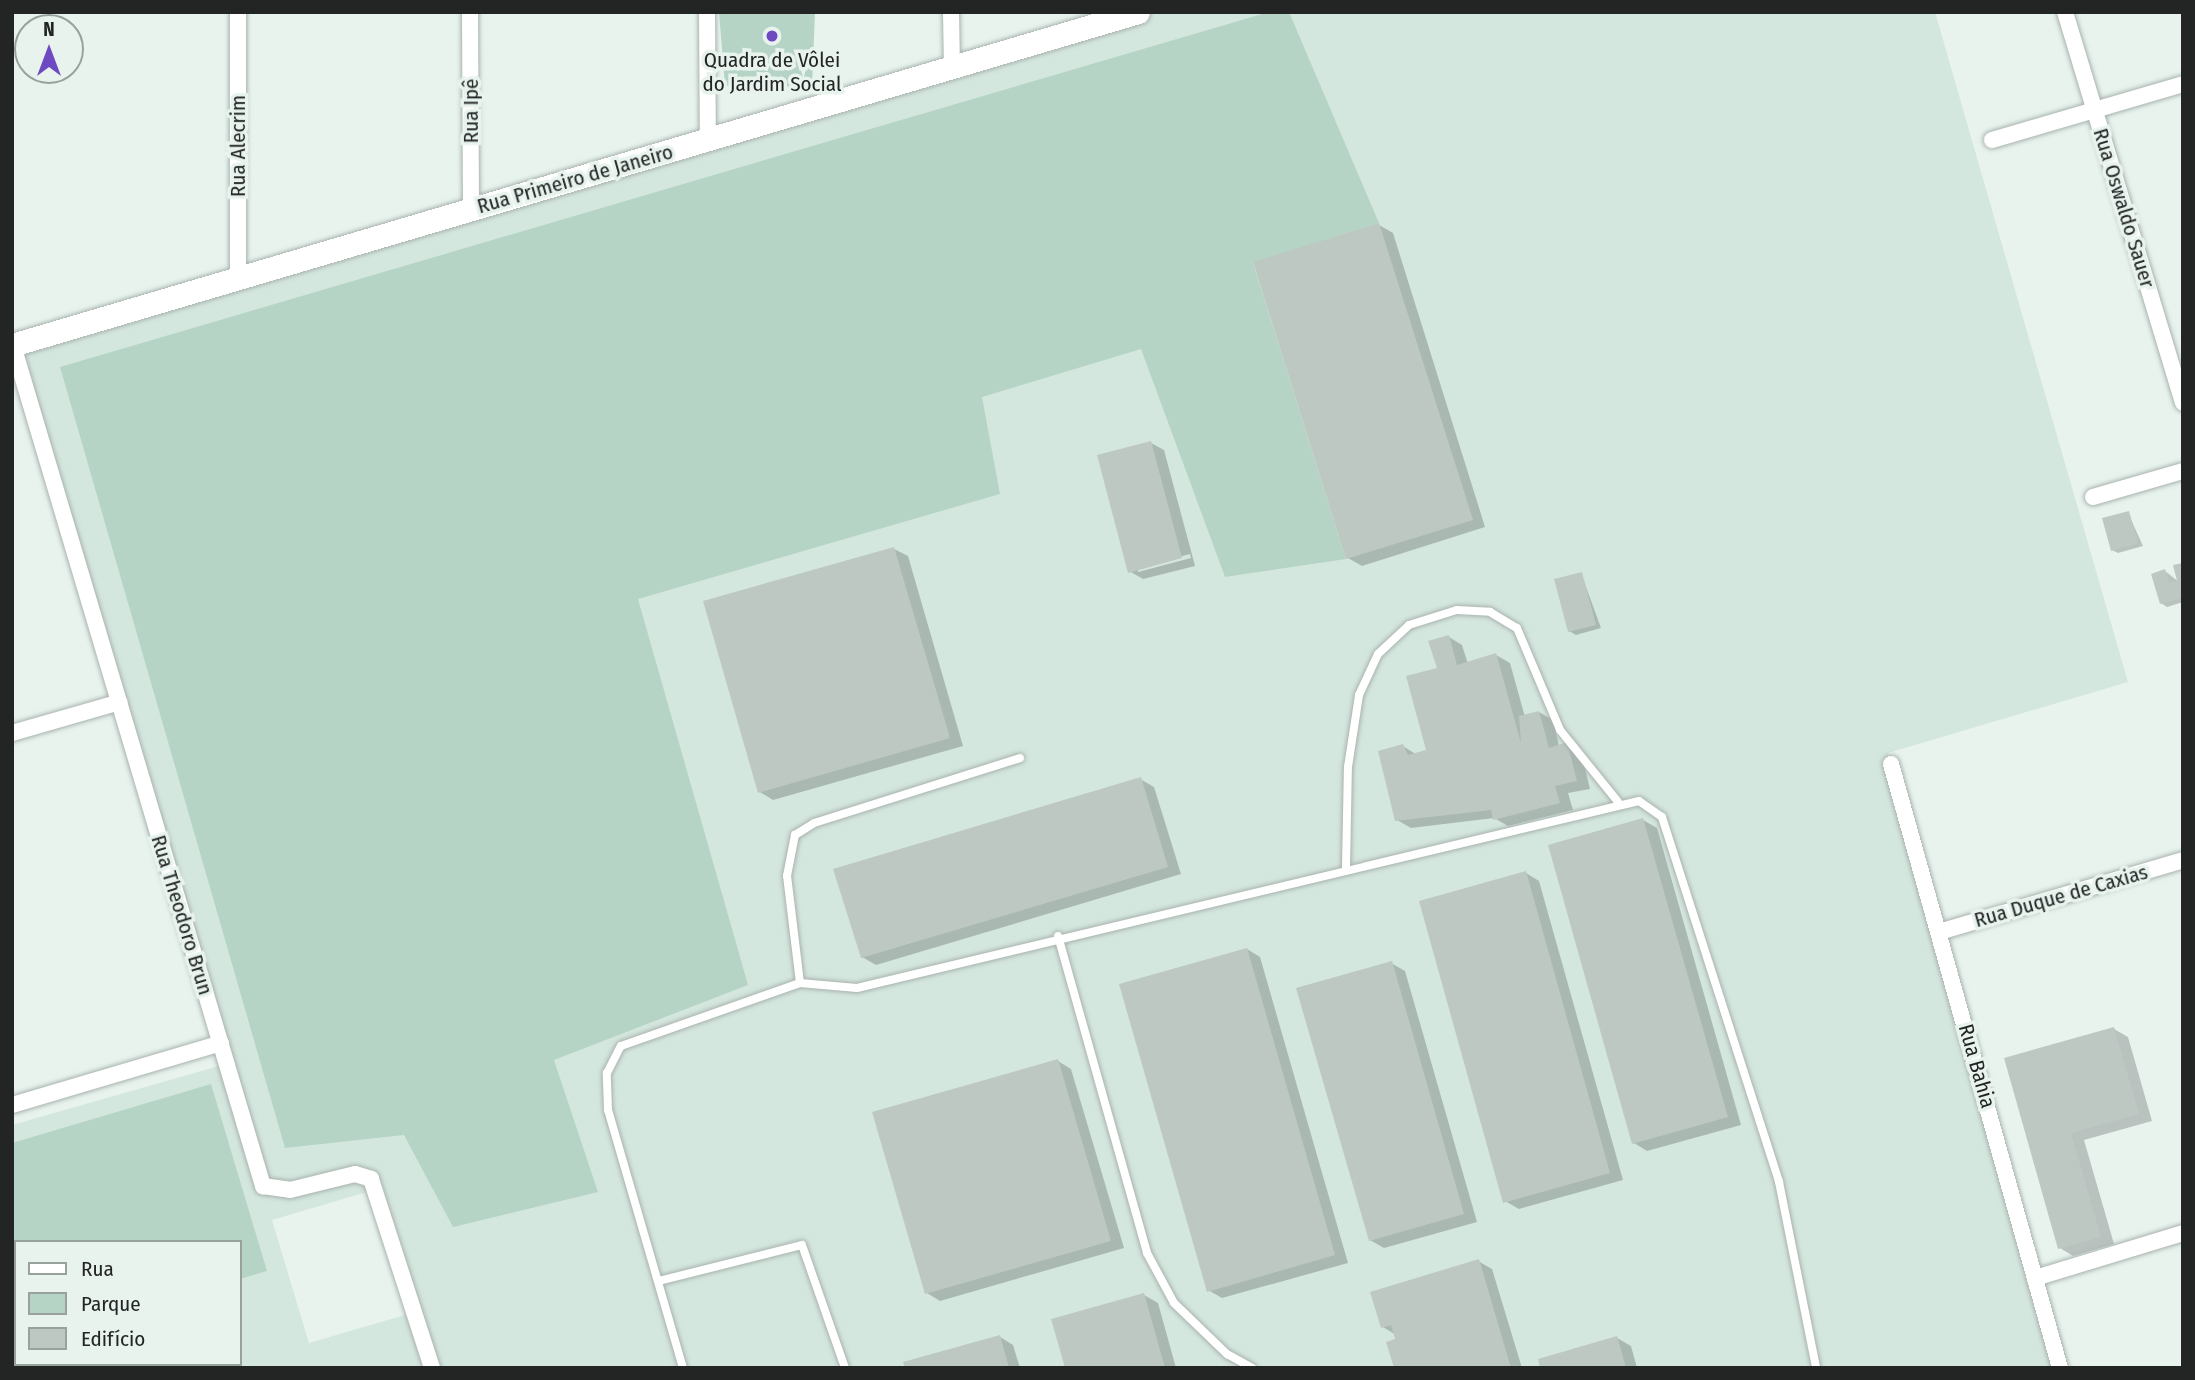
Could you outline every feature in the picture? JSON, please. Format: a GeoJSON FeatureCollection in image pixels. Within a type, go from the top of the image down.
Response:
{"type":"FeatureCollection","features":[{"type":"Feature","properties":{"kind":"street","name":"Rua Alecrim"},"geometry":{"type":"LineString","coordinates":[[238,12],[238,279]]}},
{"type":"Feature","properties":{"kind":"street","name":"Rua Ipê"},"geometry":{"type":"LineString","coordinates":[[470,12],[471,210]]}},
{"type":"Feature","properties":{"kind":"street"},"geometry":{"type":"LineString","coordinates":[[708,12],[708,140]]}},
{"type":"Feature","properties":{"kind":"street"},"geometry":{"type":"LineString","coordinates":[[951,12],[952,67]]}},
{"type":"Feature","properties":{"kind":"street","name":"Rua Primeiro de Janeiro"},"geometry":{"type":"LineString","coordinates":[[13,344],[1138,12]]}},
{"type":"Feature","properties":{"kind":"street","name":"Rua Oswaldo Sauer"},"geometry":{"type":"LineString","coordinates":[[2065,12],[2183,403]]}},
{"type":"Feature","properties":{"kind":"street"},"geometry":{"type":"LineString","coordinates":[[1992,140],[2183,84]]}},
{"type":"Feature","properties":{"kind":"street","name":"Rua Theodoro Brun"},"geometry":{"type":"LineString","coordinates":[[13,344],[263,1186],[290,1190],[355,1174],[371,1180],[381,1193],[432,1368]]}},
{"type":"Feature","properties":{"kind":"street"},"geometry":{"type":"LineString","coordinates":[[2093,497],[2183,471]]}},
{"type":"Feature","properties":{"kind":"street"},"geometry":{"type":"LineString","coordinates":[[12,733],[120,702]]}},
{"type":"Feature","properties":{"kind":"street","name":"Rua Bahia"},"geometry":{"type":"LineString","coordinates":[[1891,764],[2060,1368]]}},
{"type":"Feature","properties":{"kind":"street","name":"Rua Duque de Caxias"},"geometry":{"type":"LineString","coordinates":[[1938,932],[2183,860]]}},
{"type":"Feature","properties":{"kind":"street"},"geometry":{"type":"LineString","coordinates":[[12,1105],[221,1043]]}},
{"type":"Feature","properties":{"kind":"street"},"geometry":{"type":"LineString","coordinates":[[2035,1278],[2183,1233]]}},
{"type":"Feature","properties":{"kind":"lane"},"geometry":{"type":"LineString","coordinates":[[1346,867],[1348,767],[1359,695],[1378,654],[1409,625],[1457,610],[1490,612],[1517,628],[1560,730],[1618,802]]}},
{"type":"Feature","properties":{"kind":"lane"},"geometry":{"type":"LineString","coordinates":[[800,983],[787,876],[795,835],[814,823],[1020,758]]}},
{"type":"Feature","properties":{"kind":"lane"},"geometry":{"type":"LineString","coordinates":[[683,1368],[608,1110],[607,1073],[621,1046],[661,1027],[800,983],[857,988],[1058,936],[1618,802],[1654,806],[1662,817],[1779,1182],[1816,1368]]}},
{"type":"Feature","properties":{"kind":"lane"},"geometry":{"type":"LineString","coordinates":[[1058,936],[1147,1253],[1174,1303],[1227,1353],[1252,1368]]}},
{"type":"Feature","properties":{"kind":"lane"},"geometry":{"type":"LineString","coordinates":[[659,1281],[802,1245],[845,1368]]}},
{"type":"Feature","properties":{"kind":"shaded area"},"geometry":{"type":"Polygon","coordinates":[[[1138,12],[1935,12],[2128,682],[1888,753],[2060,1368],[12,1368],[12,1125],[226,1064],[14,345],[1138,12]],[[377,1189],[272,1220],[309,1343],[415,1312],[377,1189]]]}},
{"type":"Feature","properties":{"kind":"green space"},"geometry":{"type":"Polygon","coordinates":[[[719,12],[815,12],[812,87],[725,86],[719,12]]]}},
{"type":"Feature","properties":{"kind":"green space"},"geometry":{"type":"Polygon","coordinates":[[[1269,12],[1289,12],[1379,223],[1253,263],[1346,559],[1225,577],[1141,349],[982,397],[1000,494],[638,599],[748,985],[554,1060],[598,1192],[453,1227],[404,1135],[285,1148],[60,367],[1269,12]]]}},
{"type":"Feature","properties":{"kind":"green space"},"geometry":{"type":"Polygon","coordinates":[[[211,1084],[267,1271],[242,1278],[242,1240],[14,1240],[12,1347],[12,1143],[211,1084]]]}},
{"type":"Feature","properties":{"kind":"building"},"geometry":{"type":"Polygon","coordinates":[[[1379,223],[1473,520],[1346,559],[1253,262],[1379,223]]]}},
{"type":"Feature","properties":{"kind":"building"},"geometry":{"type":"Polygon","coordinates":[[[1151,441],[1182,558],[1128,573],[1097,455],[1151,441]]]}},
{"type":"Feature","properties":{"kind":"building"},"geometry":{"type":"Polygon","coordinates":[[[2129,511],[2138,543],[2111,551],[2102,518],[2129,511]]]}},
{"type":"Feature","properties":{"kind":"building"},"geometry":{"type":"Polygon","coordinates":[[[894,547],[950,738],[758,793],[703,601],[894,547]]]}},
{"type":"Feature","properties":{"kind":"building"},"geometry":{"type":"Polygon","coordinates":[[[2183,563],[2183,598],[2160,604],[2151,574],[2165,569],[2169,583],[2177,581],[2173,565],[2183,563]]]}},
{"type":"Feature","properties":{"kind":"building"},"geometry":{"type":"Polygon","coordinates":[[[1582,572],[1596,625],[1568,632],[1554,579],[1582,572]]]}},
{"type":"Feature","properties":{"kind":"building"},"geometry":{"type":"Polygon","coordinates":[[[1449,635],[1457,665],[1496,653],[1521,743],[1519,716],[1539,711],[1549,748],[1567,742],[1577,781],[1555,786],[1560,803],[1493,820],[1491,810],[1395,821],[1378,751],[1403,744],[1408,755],[1426,750],[1406,676],[1437,668],[1428,641],[1449,635]]]}},
{"type":"Feature","properties":{"kind":"building"},"geometry":{"type":"Polygon","coordinates":[[[1141,777],[1168,867],[861,958],[833,869],[1141,777]]]}},
{"type":"Feature","properties":{"kind":"building"},"geometry":{"type":"Polygon","coordinates":[[[1643,818],[1728,1117],[1632,1144],[1548,845],[1643,818]]]}},
{"type":"Feature","properties":{"kind":"building"},"geometry":{"type":"Polygon","coordinates":[[[1526,871],[1610,1173],[1503,1203],[1419,901],[1526,871]]]}},
{"type":"Feature","properties":{"kind":"building"},"geometry":{"type":"Polygon","coordinates":[[[1247,948],[1335,1255],[1207,1292],[1119,984],[1247,948]]]}},
{"type":"Feature","properties":{"kind":"building"},"geometry":{"type":"Polygon","coordinates":[[[1392,961],[1464,1214],[1369,1241],[1296,988],[1392,961]]]}},
{"type":"Feature","properties":{"kind":"building"},"geometry":{"type":"Polygon","coordinates":[[[2114,1027],[2139,1114],[2071,1133],[2101,1237],[2058,1249],[2004,1058],[2114,1027]]]}},
{"type":"Feature","properties":{"kind":"building"},"geometry":{"type":"Polygon","coordinates":[[[1058,1059],[1111,1241],[925,1294],[872,1112],[1058,1059]]]}},
{"type":"Feature","properties":{"kind":"building"},"geometry":{"type":"Polygon","coordinates":[[[1479,1259],[1511,1368],[1394,1368],[1386,1342],[1395,1339],[1391,1325],[1381,1328],[1370,1292],[1479,1259]]]}},
{"type":"Feature","properties":{"kind":"building"},"geometry":{"type":"Polygon","coordinates":[[[1144,1293],[1165,1368],[1065,1368],[1051,1319],[1144,1293]]]}},
{"type":"Feature","properties":{"kind":"building"},"geometry":{"type":"Polygon","coordinates":[[[1000,1335],[1009,1368],[905,1368],[903,1362],[1000,1335]]]}},
{"type":"Feature","properties":{"kind":"building"},"geometry":{"type":"Polygon","coordinates":[[[1617,1336],[1626,1368],[1540,1368],[1538,1359],[1617,1336]]]}},
{"type":"Feature","properties":{"kind":"place","name":"Quadra de Vôlei do Jardim Social"},"geometry":{"type":"Point","coordinates":[772,36]}}]}
